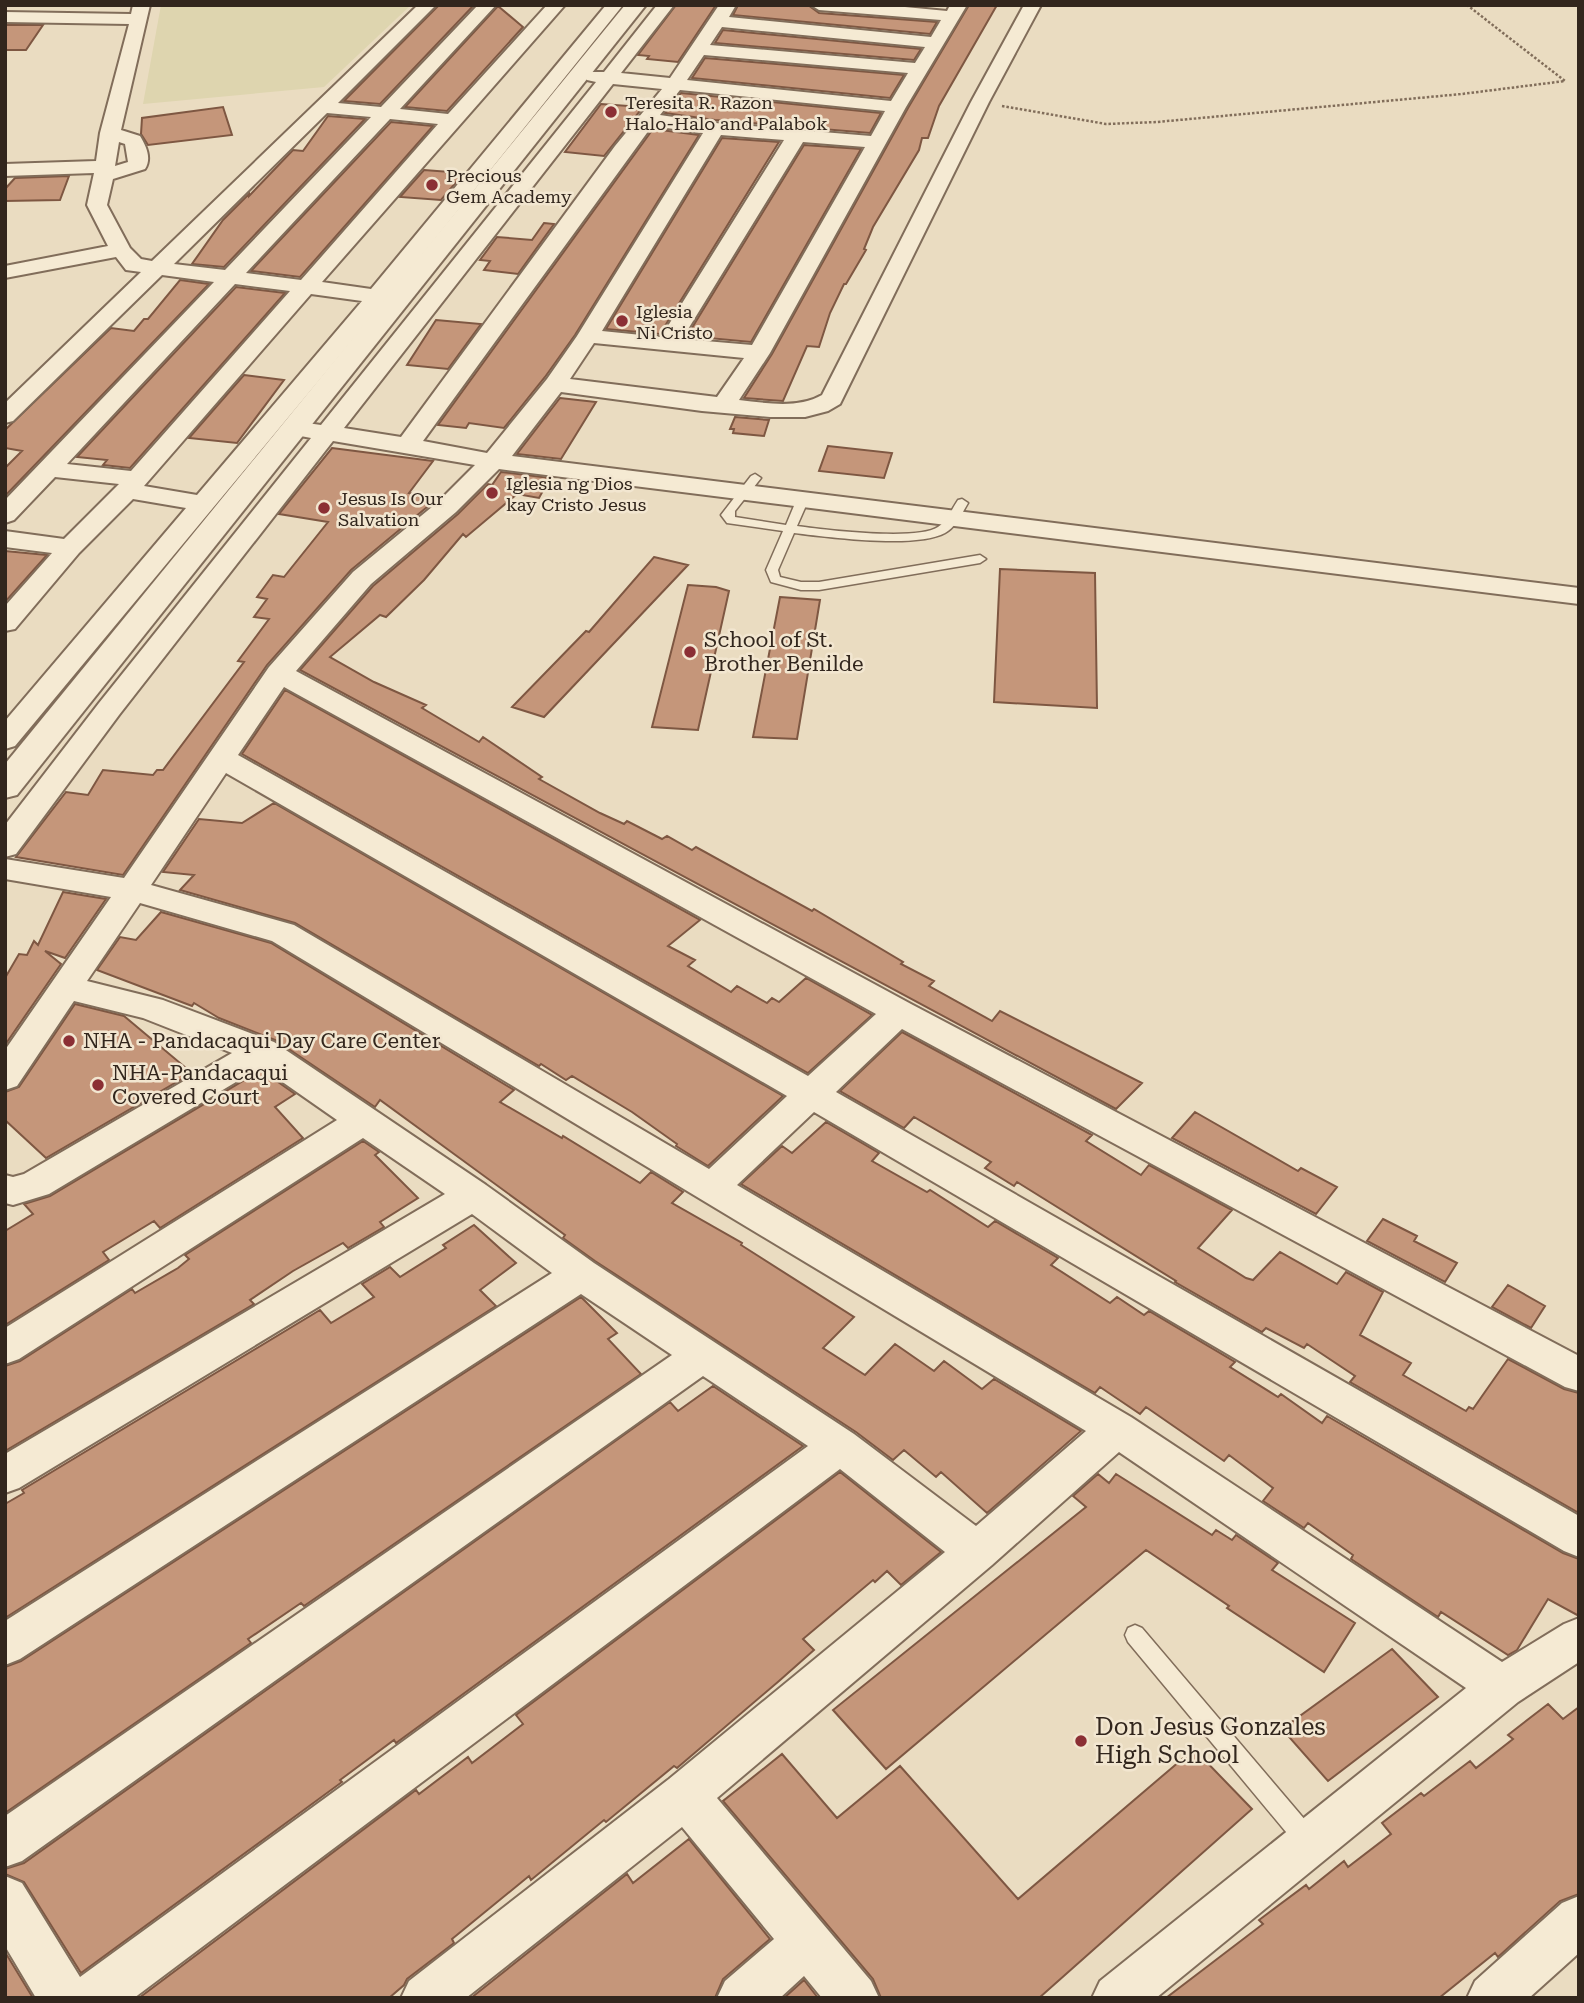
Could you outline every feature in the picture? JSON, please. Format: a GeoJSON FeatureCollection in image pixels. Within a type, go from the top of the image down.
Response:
{"type":"FeatureCollection","features":[{"type":"Feature","properties":{"kind":"street"},"geometry":{"type":"LineString","coordinates":[[5,416],[428,5]]}},
{"type":"Feature","properties":{"kind":"street"},"geometry":{"type":"LineString","coordinates":[[5,515],[488,5]]}},
{"type":"Feature","properties":{"kind":"street"},"geometry":{"type":"LineString","coordinates":[[5,623],[557,5]]}},
{"type":"Feature","properties":{"kind":"street"},"geometry":{"type":"LineString","coordinates":[[5,740],[377,296],[615,5]]}},
{"type":"Feature","properties":{"kind":"street"},"geometry":{"type":"LineString","coordinates":[[5,787],[636,5]]}},
{"type":"Feature","properties":{"kind":"street"},"geometry":{"type":"LineString","coordinates":[[5,847],[108,709],[666,5]]}},
{"type":"Feature","properties":{"kind":"street"},"geometry":{"type":"LineString","coordinates":[[725,403],[759,353],[897,107],[955,11],[819,5]]}},
{"type":"Feature","properties":{"kind":"street"},"geometry":{"type":"LineString","coordinates":[[555,384],[702,404],[725,403],[807,411],[824,406],[832,399],[980,102],[1032,5]]}},
{"type":"Feature","properties":{"kind":"street"},"geometry":{"type":"LineString","coordinates":[[5,17],[140,12],[110,133],[97,205],[127,257]]}},
{"type":"Feature","properties":{"kind":"street"},"geometry":{"type":"LineString","coordinates":[[413,437],[646,119],[674,86],[722,13],[936,43]]}},
{"type":"Feature","properties":{"kind":"street"},"geometry":{"type":"LineString","coordinates":[[697,48],[920,69]]}},
{"type":"Feature","properties":{"kind":"street"},"geometry":{"type":"LineString","coordinates":[[580,75],[897,107]]}},
{"type":"Feature","properties":{"kind":"street"},"geometry":{"type":"LineString","coordinates":[[323,107],[452,120]]}},
{"type":"Feature","properties":{"kind":"street"},"geometry":{"type":"LineString","coordinates":[[646,119],[715,129],[878,142]]}},
{"type":"Feature","properties":{"kind":"street"},"geometry":{"type":"LineString","coordinates":[[5,1077],[279,673],[362,578],[447,507],[500,454],[555,384],[588,336],[715,129]]}},
{"type":"Feature","properties":{"kind":"street"},"geometry":{"type":"LineString","coordinates":[[5,170],[104,171],[138,165],[138,150],[133,140],[110,133]]}},
{"type":"Feature","properties":{"kind":"street"},"geometry":{"type":"LineString","coordinates":[[669,342],[799,134]]}},
{"type":"Feature","properties":{"kind":"street"},"geometry":{"type":"LineString","coordinates":[[5,272],[127,257],[157,267],[377,296]]}},
{"type":"Feature","properties":{"kind":"street"},"geometry":{"type":"LineString","coordinates":[[102,291],[127,257]]}},
{"type":"Feature","properties":{"kind":"street"},"geometry":{"type":"LineString","coordinates":[[588,336],[759,353]]}},
{"type":"Feature","properties":{"kind":"street"},"geometry":{"type":"LineString","coordinates":[[300,420],[413,437],[500,454],[1389,565],[1579,596]]}},
{"type":"Feature","properties":{"kind":"street"},"geometry":{"type":"LineString","coordinates":[[49,469],[131,485],[201,503]]}},
{"type":"Feature","properties":{"kind":"street"},"geometry":{"type":"LineString","coordinates":[[748,486],[802,501],[957,511]]}},
{"type":"Feature","properties":{"kind":"street"},"geometry":{"type":"LineString","coordinates":[[5,539],[70,548]]}},
{"type":"Feature","properties":{"kind":"street"},"geometry":{"type":"LineString","coordinates":[[1389,565],[1579,579]]}},
{"type":"Feature","properties":{"kind":"street"},"geometry":{"type":"LineString","coordinates":[[279,673],[899,1012],[1579,1375]]}},
{"type":"Feature","properties":{"kind":"street"},"geometry":{"type":"LineString","coordinates":[[223,759],[811,1094],[1579,1538]]}},
{"type":"Feature","properties":{"kind":"street"},"geometry":{"type":"LineString","coordinates":[[5,869],[132,890],[283,933],[1117,1429],[1503,1687]]}},
{"type":"Feature","properties":{"kind":"street"},"geometry":{"type":"LineString","coordinates":[[66,988],[151,1008],[262,1051],[473,1195],[581,1274],[840,1446],[976,1552]]}},
{"type":"Feature","properties":{"kind":"street"},"geometry":{"type":"LineString","coordinates":[[711,1188],[899,1012]]}},
{"type":"Feature","properties":{"kind":"street"},"geometry":{"type":"LineString","coordinates":[[5,1189],[13,1191],[36,1184],[262,1051]]}},
{"type":"Feature","properties":{"kind":"street"},"geometry":{"type":"LineString","coordinates":[[5,1349],[363,1120]]}},
{"type":"Feature","properties":{"kind":"street"},"geometry":{"type":"LineString","coordinates":[[5,1475],[473,1195]]}},
{"type":"Feature","properties":{"kind":"street"},"geometry":{"type":"LineString","coordinates":[[5,1645],[581,1274]]}},
{"type":"Feature","properties":{"kind":"street"},"geometry":{"type":"LineString","coordinates":[[5,1844],[701,1356]]}},
{"type":"Feature","properties":{"kind":"street"},"geometry":{"type":"LineString","coordinates":[[426,1998],[685,1795],[976,1552],[1117,1429]]}},
{"type":"Feature","properties":{"kind":"street"},"geometry":{"type":"LineString","coordinates":[[93,1998],[840,1446]]}},
{"type":"Feature","properties":{"kind":"street"},"geometry":{"type":"LineString","coordinates":[[1117,1998],[1503,1687],[1579,1638]]}},
{"type":"Feature","properties":{"kind":"street"},"geometry":{"type":"LineString","coordinates":[[685,1795],[854,1998]]}},
{"type":"Feature","properties":{"kind":"street"},"geometry":{"type":"LineString","coordinates":[[5,1900],[64,1998]]}},
{"type":"Feature","properties":{"kind":"street"},"geometry":{"type":"LineString","coordinates":[[1492,1998],[1579,1920]]}},
{"type":"Feature","properties":{"kind":"street"},"geometry":{"type":"LineString","coordinates":[[742,1998],[807,1942]]}},
{"type":"Feature","properties":{"kind":"lane"},"geometry":{"type":"LineString","coordinates":[[748,486],[727,515],[732,520],[790,529],[891,536],[940,531],[957,511]]}},
{"type":"Feature","properties":{"kind":"lane"},"geometry":{"type":"LineString","coordinates":[[802,501],[772,570],[775,579],[801,586],[819,586],[980,559]]}},
{"type":"Feature","properties":{"kind":"lane"},"geometry":{"type":"LineString","coordinates":[[1135,1635],[1310,1844]]}},
{"type":"Feature","properties":{"kind":"path"},"geometry":{"type":"LineString","coordinates":[[980,102],[1106,124],[1238,116],[1565,81],[1467,5]]}},
{"type":"Feature","properties":{"kind":"shaded area"},"geometry":{"type":"Polygon","coordinates":[[[161,5],[411,5],[324,87],[143,104],[161,5]]]}},
{"type":"Feature","properties":{"kind":"building"},"geometry":{"type":"Polygon","coordinates":[[[439,5],[474,5],[380,104],[344,101],[439,5]]]}},
{"type":"Feature","properties":{"kind":"building"},"geometry":{"type":"Polygon","coordinates":[[[676,5],[716,5],[678,62],[647,59],[649,56],[638,55],[676,5]]]}},
{"type":"Feature","properties":{"kind":"building"},"geometry":{"type":"Polygon","coordinates":[[[738,5],[808,5],[819,13],[937,22],[930,34],[733,15],[738,5]]]}},
{"type":"Feature","properties":{"kind":"building"},"geometry":{"type":"Polygon","coordinates":[[[969,5],[997,5],[939,106],[928,138],[922,138],[919,150],[873,227],[864,249],[866,250],[844,284],[830,313],[819,347],[807,346],[783,401],[744,398],[772,354],[908,108],[969,5]]]}},
{"type":"Feature","properties":{"kind":"building"},"geometry":{"type":"Polygon","coordinates":[[[498,6],[523,27],[447,111],[405,107],[498,6]]]}},
{"type":"Feature","properties":{"kind":"building"},"geometry":{"type":"Polygon","coordinates":[[[5,25],[43,25],[26,50],[5,50],[5,25]]]}},
{"type":"Feature","properties":{"kind":"building"},"geometry":{"type":"Polygon","coordinates":[[[723,30],[921,49],[914,60],[715,43],[723,30]]]}},
{"type":"Feature","properties":{"kind":"building"},"geometry":{"type":"Polygon","coordinates":[[[705,58],[904,75],[890,98],[692,78],[705,58]]]}},
{"type":"Feature","properties":{"kind":"building"},"geometry":{"type":"Polygon","coordinates":[[[681,93],[881,113],[870,133],[715,120],[665,113],[681,93]]]}},
{"type":"Feature","properties":{"kind":"building"},"geometry":{"type":"Polygon","coordinates":[[[601,104],[643,107],[604,156],[565,152],[601,104]]]}},
{"type":"Feature","properties":{"kind":"building"},"geometry":{"type":"Polygon","coordinates":[[[223,107],[232,135],[148,145],[141,134],[142,118],[223,107]]]}},
{"type":"Feature","properties":{"kind":"building"},"geometry":{"type":"Polygon","coordinates":[[[328,116],[365,119],[224,267],[192,264],[223,220],[293,150],[303,151],[328,116]]]}},
{"type":"Feature","properties":{"kind":"building"},"geometry":{"type":"Polygon","coordinates":[[[391,122],[433,126],[300,277],[251,271],[391,122]]]}},
{"type":"Feature","properties":{"kind":"building"},"geometry":{"type":"Polygon","coordinates":[[[653,129],[699,135],[575,335],[545,377],[504,428],[469,423],[466,428],[438,425],[653,129]]]}},
{"type":"Feature","properties":{"kind":"building"},"geometry":{"type":"Polygon","coordinates":[[[722,138],[779,142],[660,334],[606,329],[722,138]]]}},
{"type":"Feature","properties":{"kind":"building"},"geometry":{"type":"Polygon","coordinates":[[[804,145],[861,149],[751,342],[687,336],[804,145]]]}},
{"type":"Feature","properties":{"kind":"building","name":"Precious Gem Academy"},"geometry":{"type":"Polygon","coordinates":[[[424,170],[464,173],[441,200],[400,197],[424,170]]]}},
{"type":"Feature","properties":{"kind":"building"},"geometry":{"type":"Polygon","coordinates":[[[69,176],[60,200],[5,201],[5,189],[15,178],[69,176]]]}},
{"type":"Feature","properties":{"kind":"building"},"geometry":{"type":"Polygon","coordinates":[[[544,223],[554,224],[518,274],[484,270],[490,261],[480,260],[497,237],[532,240],[544,223]]]}},
{"type":"Feature","properties":{"kind":"building"},"geometry":{"type":"Polygon","coordinates":[[[180,280],[209,284],[5,496],[5,468],[22,451],[5,448],[5,430],[111,328],[134,331],[144,319],[148,319],[180,280]]]}},
{"type":"Feature","properties":{"kind":"building"},"geometry":{"type":"Polygon","coordinates":[[[236,287],[285,293],[130,468],[103,465],[107,460],[77,457],[236,287]]]}},
{"type":"Feature","properties":{"kind":"building"},"geometry":{"type":"Polygon","coordinates":[[[436,320],[481,324],[448,369],[407,365],[436,320]]]}},
{"type":"Feature","properties":{"kind":"building"},"geometry":{"type":"Polygon","coordinates":[[[244,375],[284,380],[237,443],[189,438],[244,375]]]}},
{"type":"Feature","properties":{"kind":"building"},"geometry":{"type":"Polygon","coordinates":[[[560,398],[596,402],[561,459],[517,454],[560,398]]]}},
{"type":"Feature","properties":{"kind":"building"},"geometry":{"type":"Polygon","coordinates":[[[735,417],[769,420],[764,436],[733,433],[734,429],[730,429],[735,417]]]}},
{"type":"Feature","properties":{"kind":"building"},"geometry":{"type":"Polygon","coordinates":[[[828,446],[892,453],[884,478],[819,471],[828,446]]]}},
{"type":"Feature","properties":{"kind":"building"},"geometry":{"type":"Polygon","coordinates":[[[332,448],[433,461],[409,493],[438,498],[351,570],[267,665],[123,875],[16,857],[66,792],[88,795],[103,770],[153,775],[157,770],[163,770],[244,662],[238,661],[269,619],[254,617],[267,599],[257,597],[273,575],[284,577],[328,522],[279,514],[332,448]]]}},
{"type":"Feature","properties":{"kind":"building"},"geometry":{"type":"Polygon","coordinates":[[[501,472],[550,478],[539,498],[517,494],[466,537],[463,534],[424,580],[386,617],[380,615],[330,657],[374,682],[426,705],[422,708],[479,742],[483,737],[542,777],[539,779],[600,813],[624,824],[627,821],[662,839],[667,836],[692,850],[696,847],[812,911],[814,909],[903,962],[901,964],[934,981],[929,986],[992,1021],[1000,1011],[1142,1083],[1116,1109],[300,670],[373,586],[458,514],[488,484],[492,485],[501,472]]]}},
{"type":"Feature","properties":{"kind":"building"},"geometry":{"type":"Polygon","coordinates":[[[5,551],[47,555],[5,602],[5,551]]]}},
{"type":"Feature","properties":{"kind":"building"},"geometry":{"type":"Polygon","coordinates":[[[654,557],[688,565],[544,717],[512,707],[586,631],[589,632],[654,557]]]}},
{"type":"Feature","properties":{"kind":"building"},"geometry":{"type":"Polygon","coordinates":[[[1000,569],[1095,573],[1097,708],[994,702],[1000,569]]]}},
{"type":"Feature","properties":{"kind":"building"},"geometry":{"type":"Polygon","coordinates":[[[688,585],[729,591],[698,730],[652,727],[688,585]]]}},
{"type":"Feature","properties":{"kind":"building"},"geometry":{"type":"Polygon","coordinates":[[[780,597],[820,600],[797,739],[753,737],[780,597]]]}},
{"type":"Feature","properties":{"kind":"building"},"geometry":{"type":"Polygon","coordinates":[[[285,690],[700,920],[668,946],[695,960],[688,966],[731,992],[737,986],[767,1003],[772,998],[779,1002],[806,978],[872,1015],[808,1073],[242,754],[285,690]]]}},
{"type":"Feature","properties":{"kind":"building"},"geometry":{"type":"Polygon","coordinates":[[[274,803],[783,1096],[708,1166],[676,1146],[677,1144],[632,1112],[572,1076],[566,1080],[541,1064],[539,1066],[295,923],[180,890],[194,875],[163,872],[199,819],[242,823],[274,803]]]}},
{"type":"Feature","properties":{"kind":"building"},"geometry":{"type":"Polygon","coordinates":[[[63,892],[106,899],[65,958],[45,951],[61,964],[5,1045],[5,978],[19,954],[27,955],[34,941],[38,945],[63,892]]]}},
{"type":"Feature","properties":{"kind":"building"},"geometry":{"type":"Polygon","coordinates":[[[161,912],[271,943],[514,1090],[500,1102],[562,1138],[563,1136],[640,1183],[651,1172],[683,1192],[672,1203],[742,1243],[741,1245],[854,1317],[823,1348],[865,1375],[895,1344],[934,1371],[944,1361],[982,1389],[994,1379],[1081,1431],[987,1513],[941,1472],[936,1477],[904,1450],[893,1460],[856,1432],[595,1261],[563,1238],[565,1235],[380,1100],[375,1107],[275,1040],[219,1018],[194,1003],[192,1006],[97,970],[120,937],[136,940],[161,912]]]}},
{"type":"Feature","properties":{"kind":"building","name":"NHA-Pandacaqui Covered Court"},"geometry":{"type":"Polygon","coordinates":[[[75,1004],[124,1016],[192,1073],[46,1158],[5,1120],[5,1092],[19,1087],[75,1004]]]}},
{"type":"Feature","properties":{"kind":"building"},"geometry":{"type":"Polygon","coordinates":[[[902,1032],[1092,1135],[1086,1141],[1141,1175],[1149,1165],[1232,1210],[1198,1248],[1246,1278],[1253,1280],[1280,1252],[1337,1284],[1346,1272],[1383,1292],[1360,1335],[1411,1363],[1403,1375],[1466,1411],[1469,1407],[1473,1409],[1508,1359],[1564,1389],[1579,1393],[1579,1513],[1350,1382],[1355,1376],[1307,1344],[1304,1348],[1266,1328],[1262,1332],[1175,1282],[1017,1182],[1014,1186],[985,1168],[991,1162],[914,1117],[904,1128],[840,1091],[902,1032]]]}},
{"type":"Feature","properties":{"kind":"building"},"geometry":{"type":"Polygon","coordinates":[[[261,1070],[295,1094],[275,1107],[303,1138],[160,1228],[154,1221],[103,1252],[109,1260],[5,1325],[5,1231],[33,1214],[24,1204],[50,1196],[261,1070]]]}},
{"type":"Feature","properties":{"kind":"building"},"geometry":{"type":"Polygon","coordinates":[[[1195,1112],[1298,1171],[1301,1168],[1337,1187],[1316,1214],[1172,1138],[1195,1112]]]}},
{"type":"Feature","properties":{"kind":"building"},"geometry":{"type":"Polygon","coordinates":[[[826,1122],[879,1153],[872,1161],[927,1192],[930,1190],[988,1227],[995,1221],[1058,1258],[1051,1265],[1110,1303],[1117,1297],[1144,1315],[1149,1311],[1235,1362],[1230,1367],[1278,1397],[1281,1394],[1322,1423],[1327,1416],[1563,1553],[1579,1559],[1579,1616],[1548,1599],[1517,1650],[1508,1655],[1441,1612],[1438,1617],[1351,1559],[1353,1555],[1308,1523],[1304,1528],[1263,1501],[1273,1488],[1229,1455],[1224,1461],[1146,1407],[1140,1414],[1100,1387],[1095,1393],[741,1184],[782,1146],[792,1153],[826,1122]]]}},
{"type":"Feature","properties":{"kind":"building"},"geometry":{"type":"Polygon","coordinates":[[[363,1141],[379,1152],[375,1155],[418,1198],[380,1222],[384,1227],[348,1248],[343,1243],[293,1271],[250,1300],[254,1304],[5,1451],[5,1366],[20,1361],[132,1289],[135,1293],[178,1268],[189,1259],[185,1255],[363,1141]]]}},
{"type":"Feature","properties":{"kind":"building"},"geometry":{"type":"Polygon","coordinates":[[[1383,1219],[1417,1236],[1414,1241],[1457,1263],[1445,1282],[1367,1241],[1383,1219]]]}},
{"type":"Feature","properties":{"kind":"building"},"geometry":{"type":"Polygon","coordinates":[[[474,1225],[516,1263],[480,1290],[496,1306],[5,1618],[5,1504],[24,1493],[22,1490],[320,1310],[331,1323],[374,1297],[362,1284],[390,1267],[400,1277],[446,1248],[443,1245],[474,1225]]]}},
{"type":"Feature","properties":{"kind":"building"},"geometry":{"type":"Polygon","coordinates":[[[1508,1285],[1545,1306],[1531,1328],[1492,1307],[1508,1285]]]}},
{"type":"Feature","properties":{"kind":"building"},"geometry":{"type":"Polygon","coordinates":[[[581,1297],[617,1333],[608,1339],[641,1374],[304,1606],[301,1603],[248,1639],[251,1643],[5,1813],[5,1667],[21,1661],[581,1297]]]}},
{"type":"Feature","properties":{"kind":"building"},"geometry":{"type":"Polygon","coordinates":[[[713,1386],[803,1446],[396,1743],[394,1740],[340,1780],[342,1782],[81,1973],[24,1882],[5,1874],[5,1869],[24,1863],[670,1402],[678,1411],[713,1386]]]}},
{"type":"Feature","properties":{"kind":"building"},"geometry":{"type":"Polygon","coordinates":[[[840,1472],[941,1552],[901,1585],[887,1571],[875,1582],[873,1580],[803,1639],[814,1650],[779,1681],[677,1768],[674,1766],[531,1880],[529,1876],[452,1939],[454,1943],[407,1979],[389,1998],[139,1998],[416,1790],[419,1794],[468,1757],[472,1763],[523,1724],[516,1715],[840,1472]]]}},
{"type":"Feature","properties":{"kind":"building"},"geometry":{"type":"Polygon","coordinates":[[[1098,1474],[1109,1483],[1116,1474],[1212,1535],[1216,1530],[1232,1540],[1236,1535],[1278,1563],[1272,1570],[1355,1623],[1324,1672],[1146,1550],[886,1769],[833,1710],[1086,1507],[1073,1496],[1098,1474]]]}},
{"type":"Feature","properties":{"kind":"building"},"geometry":{"type":"Polygon","coordinates":[[[1392,1649],[1438,1697],[1328,1781],[1282,1729],[1392,1649]]]}},
{"type":"Feature","properties":{"kind":"building"},"geometry":{"type":"Polygon","coordinates":[[[1548,1704],[1563,1719],[1579,1707],[1579,1894],[1560,1901],[1498,1957],[1495,1953],[1439,1998],[1166,1998],[1263,1924],[1259,1920],[1306,1885],[1309,1889],[1344,1861],[1348,1867],[1391,1834],[1382,1823],[1421,1793],[1424,1796],[1470,1761],[1476,1768],[1513,1739],[1508,1735],[1548,1704]]]}},
{"type":"Feature","properties":{"kind":"building"},"geometry":{"type":"Polygon","coordinates":[[[1194,1749],[1252,1809],[1039,1998],[881,1998],[873,1979],[723,1801],[782,1754],[837,1818],[900,1766],[1018,1899],[1194,1749]]]}},
{"type":"Feature","properties":{"kind":"building"},"geometry":{"type":"Polygon","coordinates":[[[689,1839],[770,1939],[723,1979],[715,1998],[471,1998],[627,1874],[633,1883],[689,1839]]]}},
{"type":"Feature","properties":{"kind":"building"},"geometry":{"type":"Polygon","coordinates":[[[5,1952],[33,1998],[5,1998],[5,1952]]]}},
{"type":"Feature","properties":{"kind":"building"},"geometry":{"type":"Polygon","coordinates":[[[804,1980],[818,1998],[784,1998],[804,1980]]]}},
{"type":"Feature","properties":{"kind":"place","name":"Teresita R. Razon Halo-Halo and Palabok"},"geometry":{"type":"Point","coordinates":[611,112]}},
{"type":"Feature","properties":{"kind":"place","name":"Precious Gem Academy"},"geometry":{"type":"Point","coordinates":[432,185]}},
{"type":"Feature","properties":{"kind":"place","name":"Iglesia Ni Cristo"},"geometry":{"type":"Point","coordinates":[622,321]}},
{"type":"Feature","properties":{"kind":"place","name":"Iglesia ng Dios kay Cristo Jesus"},"geometry":{"type":"Point","coordinates":[492,493]}},
{"type":"Feature","properties":{"kind":"place","name":"Jesus Is Our Salvation"},"geometry":{"type":"Point","coordinates":[324,508]}},
{"type":"Feature","properties":{"kind":"place","name":"School of St. Brother Benilde"},"geometry":{"type":"Point","coordinates":[690,652]}},
{"type":"Feature","properties":{"kind":"place","name":"NHA - Pandacaqui Day Care Center"},"geometry":{"type":"Point","coordinates":[69,1041]}},
{"type":"Feature","properties":{"kind":"place","name":"NHA-Pandacaqui Covered Court"},"geometry":{"type":"Point","coordinates":[98,1085]}},
{"type":"Feature","properties":{"kind":"place","name":"Don Jesus Gonzales High School"},"geometry":{"type":"Point","coordinates":[1081,1741]}}]}
